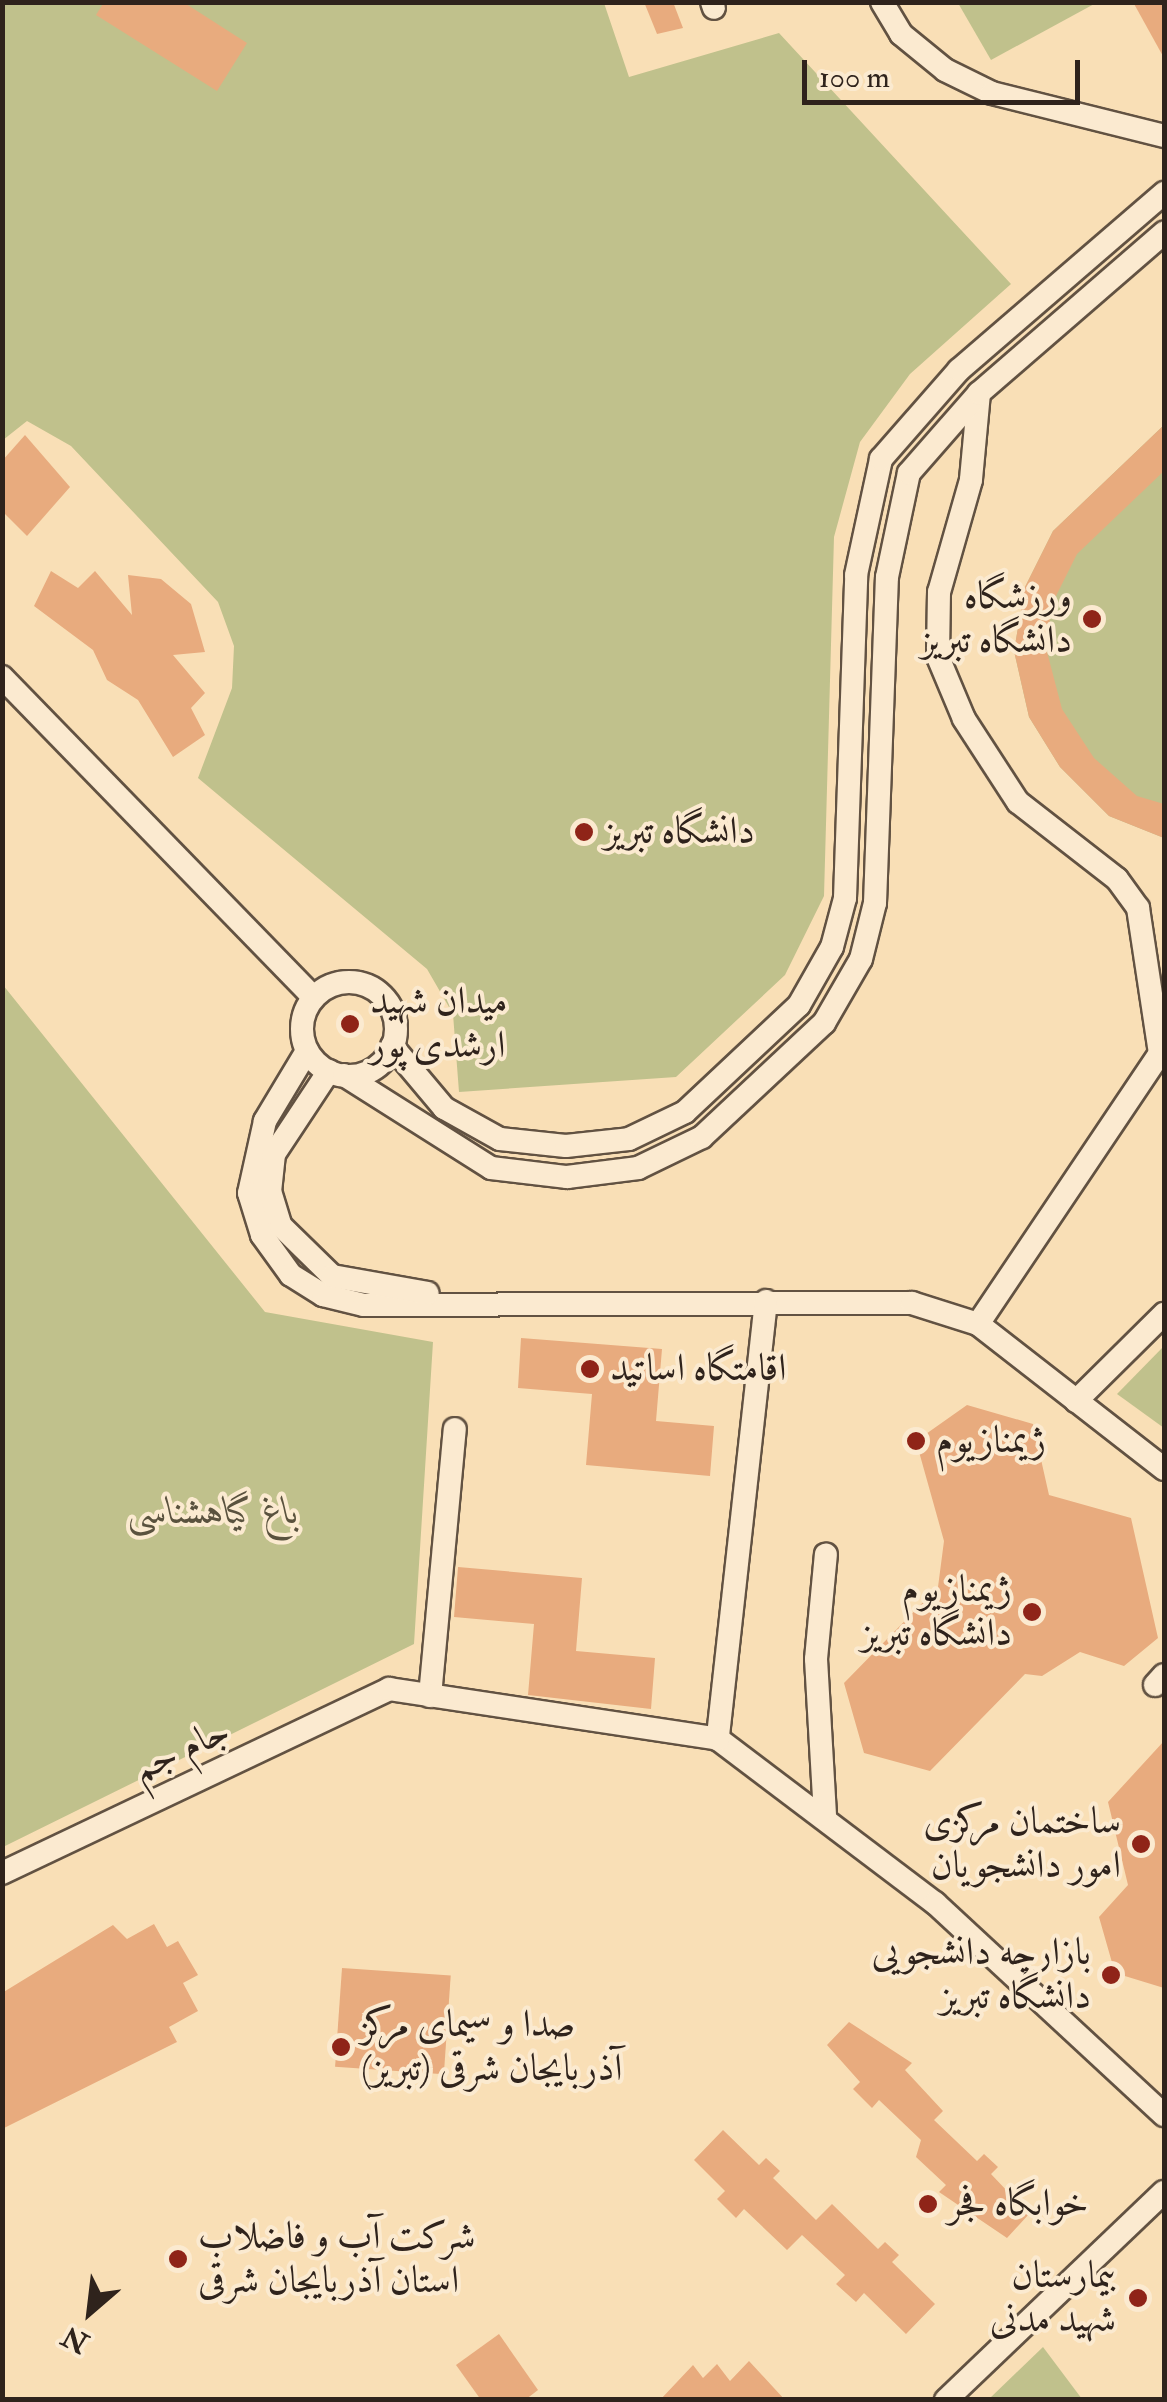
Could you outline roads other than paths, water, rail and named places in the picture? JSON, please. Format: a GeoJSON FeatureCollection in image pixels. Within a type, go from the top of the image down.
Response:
{"type":"FeatureCollection","features":[{"type":"Feature","properties":{"kind":"street"},"geometry":{"type":"LineString","coordinates":[[882,2],[901,34],[976,85],[1164,136]]}},
{"type":"Feature","properties":{"kind":"street"},"geometry":{"type":"LineString","coordinates":[[392,1046],[444,1108],[500,1139],[566,1146],[629,1139],[685,1112],[799,1005],[832,947],[846,898],[856,575],[881,459],[958,370],[1164,193]]}},
{"type":"Feature","properties":{"kind":"street"},"geometry":{"type":"LineString","coordinates":[[307,1051],[491,1168],[566,1177],[638,1168],[702,1138],[824,1024],[860,959],[876,904],[892,524],[909,472],[979,393],[1164,233]]}},
{"type":"Feature","properties":{"kind":"street"},"geometry":{"type":"LineString","coordinates":[[978,1324],[1162,1050],[1138,908],[1117,879],[1018,802],[964,719],[938,657],[939,592],[971,480],[979,393]]}},
{"type":"Feature","properties":{"kind":"street"},"geometry":{"type":"LineString","coordinates":[[2,677],[314,998]]}},
{"type":"Feature","properties":{"kind":"street"},"geometry":{"type":"LineString","coordinates":[[505,1303],[367,1284],[305,1259],[270,1191],[274,1154],[337,1073],[374,1068],[392,1046],[394,1017],[366,985],[338,983],[314,998],[302,1023],[307,1051],[265,1120],[249,1193],[262,1236],[290,1274],[364,1305],[912,1303],[978,1324],[1164,1469]]}},
{"type":"Feature","properties":{"kind":"street"},"geometry":{"type":"LineString","coordinates":[[718,1739],[766,1301]]}},
{"type":"Feature","properties":{"kind":"street"},"geometry":{"type":"LineString","coordinates":[[1076,1401],[1164,1314]]}},
{"type":"Feature","properties":{"kind":"street"},"geometry":{"type":"LineString","coordinates":[[455,1429],[430,1696],[718,1739],[824,1816],[1164,2115]]}},
{"type":"Feature","properties":{"kind":"street"},"geometry":{"type":"LineString","coordinates":[[824,1816],[816,1659],[826,1554]]}},
{"type":"Feature","properties":{"kind":"street","name":"جام جم"},"geometry":{"type":"LineString","coordinates":[[2,1873],[389,1689],[430,1696]]}},
{"type":"Feature","properties":{"kind":"street"},"geometry":{"type":"LineString","coordinates":[[946,2400],[1164,2192]]}},
{"type":"Feature","properties":{"kind":"place","name":"ورزشگاه دانشگاه تبریز"},"geometry":{"type":"Point","coordinates":[1092,619]}},
{"type":"Feature","properties":{"kind":"place","name":"دانشگاه تبریز"},"geometry":{"type":"Point","coordinates":[584,832]}},
{"type":"Feature","properties":{"kind":"place","name":"میدان شهید ارشدی پور"},"geometry":{"type":"Point","coordinates":[350,1024]}},
{"type":"Feature","properties":{"kind":"place","name":"اقامتگاه اساتید"},"geometry":{"type":"Point","coordinates":[590,1369]}},
{"type":"Feature","properties":{"kind":"place","name":"ژیمنازیوم"},"geometry":{"type":"Point","coordinates":[916,1441]}},
{"type":"Feature","properties":{"kind":"place","name":"ژیمنازیوم دانشگاه تبریز"},"geometry":{"type":"Point","coordinates":[1032,1612]}},
{"type":"Feature","properties":{"kind":"place","name":"ساختمان مرکزی امور دانشجویان"},"geometry":{"type":"Point","coordinates":[1141,1844]}},
{"type":"Feature","properties":{"kind":"place","name":"بازارچه دانشجویی دانشگاه تبریز"},"geometry":{"type":"Point","coordinates":[1111,1975]}},
{"type":"Feature","properties":{"kind":"place","name":"صدا و سیمای مرکز آذربایجان شرقی (تبریز)"},"geometry":{"type":"Point","coordinates":[341,2047]}},
{"type":"Feature","properties":{"kind":"place","name":"خوابگاه فجر"},"geometry":{"type":"Point","coordinates":[928,2204]}},
{"type":"Feature","properties":{"kind":"place","name":"شرکت آب و فاضلاب استان آذربایجان شرقی"},"geometry":{"type":"Point","coordinates":[178,2259]}},
{"type":"Feature","properties":{"kind":"place","name":"بیمارستان شهید مدنی"},"geometry":{"type":"Point","coordinates":[1138,2298]}},
{"type":"Feature","properties":{"kind":"park label","name":"باغ گیاهشناسی"},"geometry":{"type":"Point","coordinates":[213,1512]}}]}
